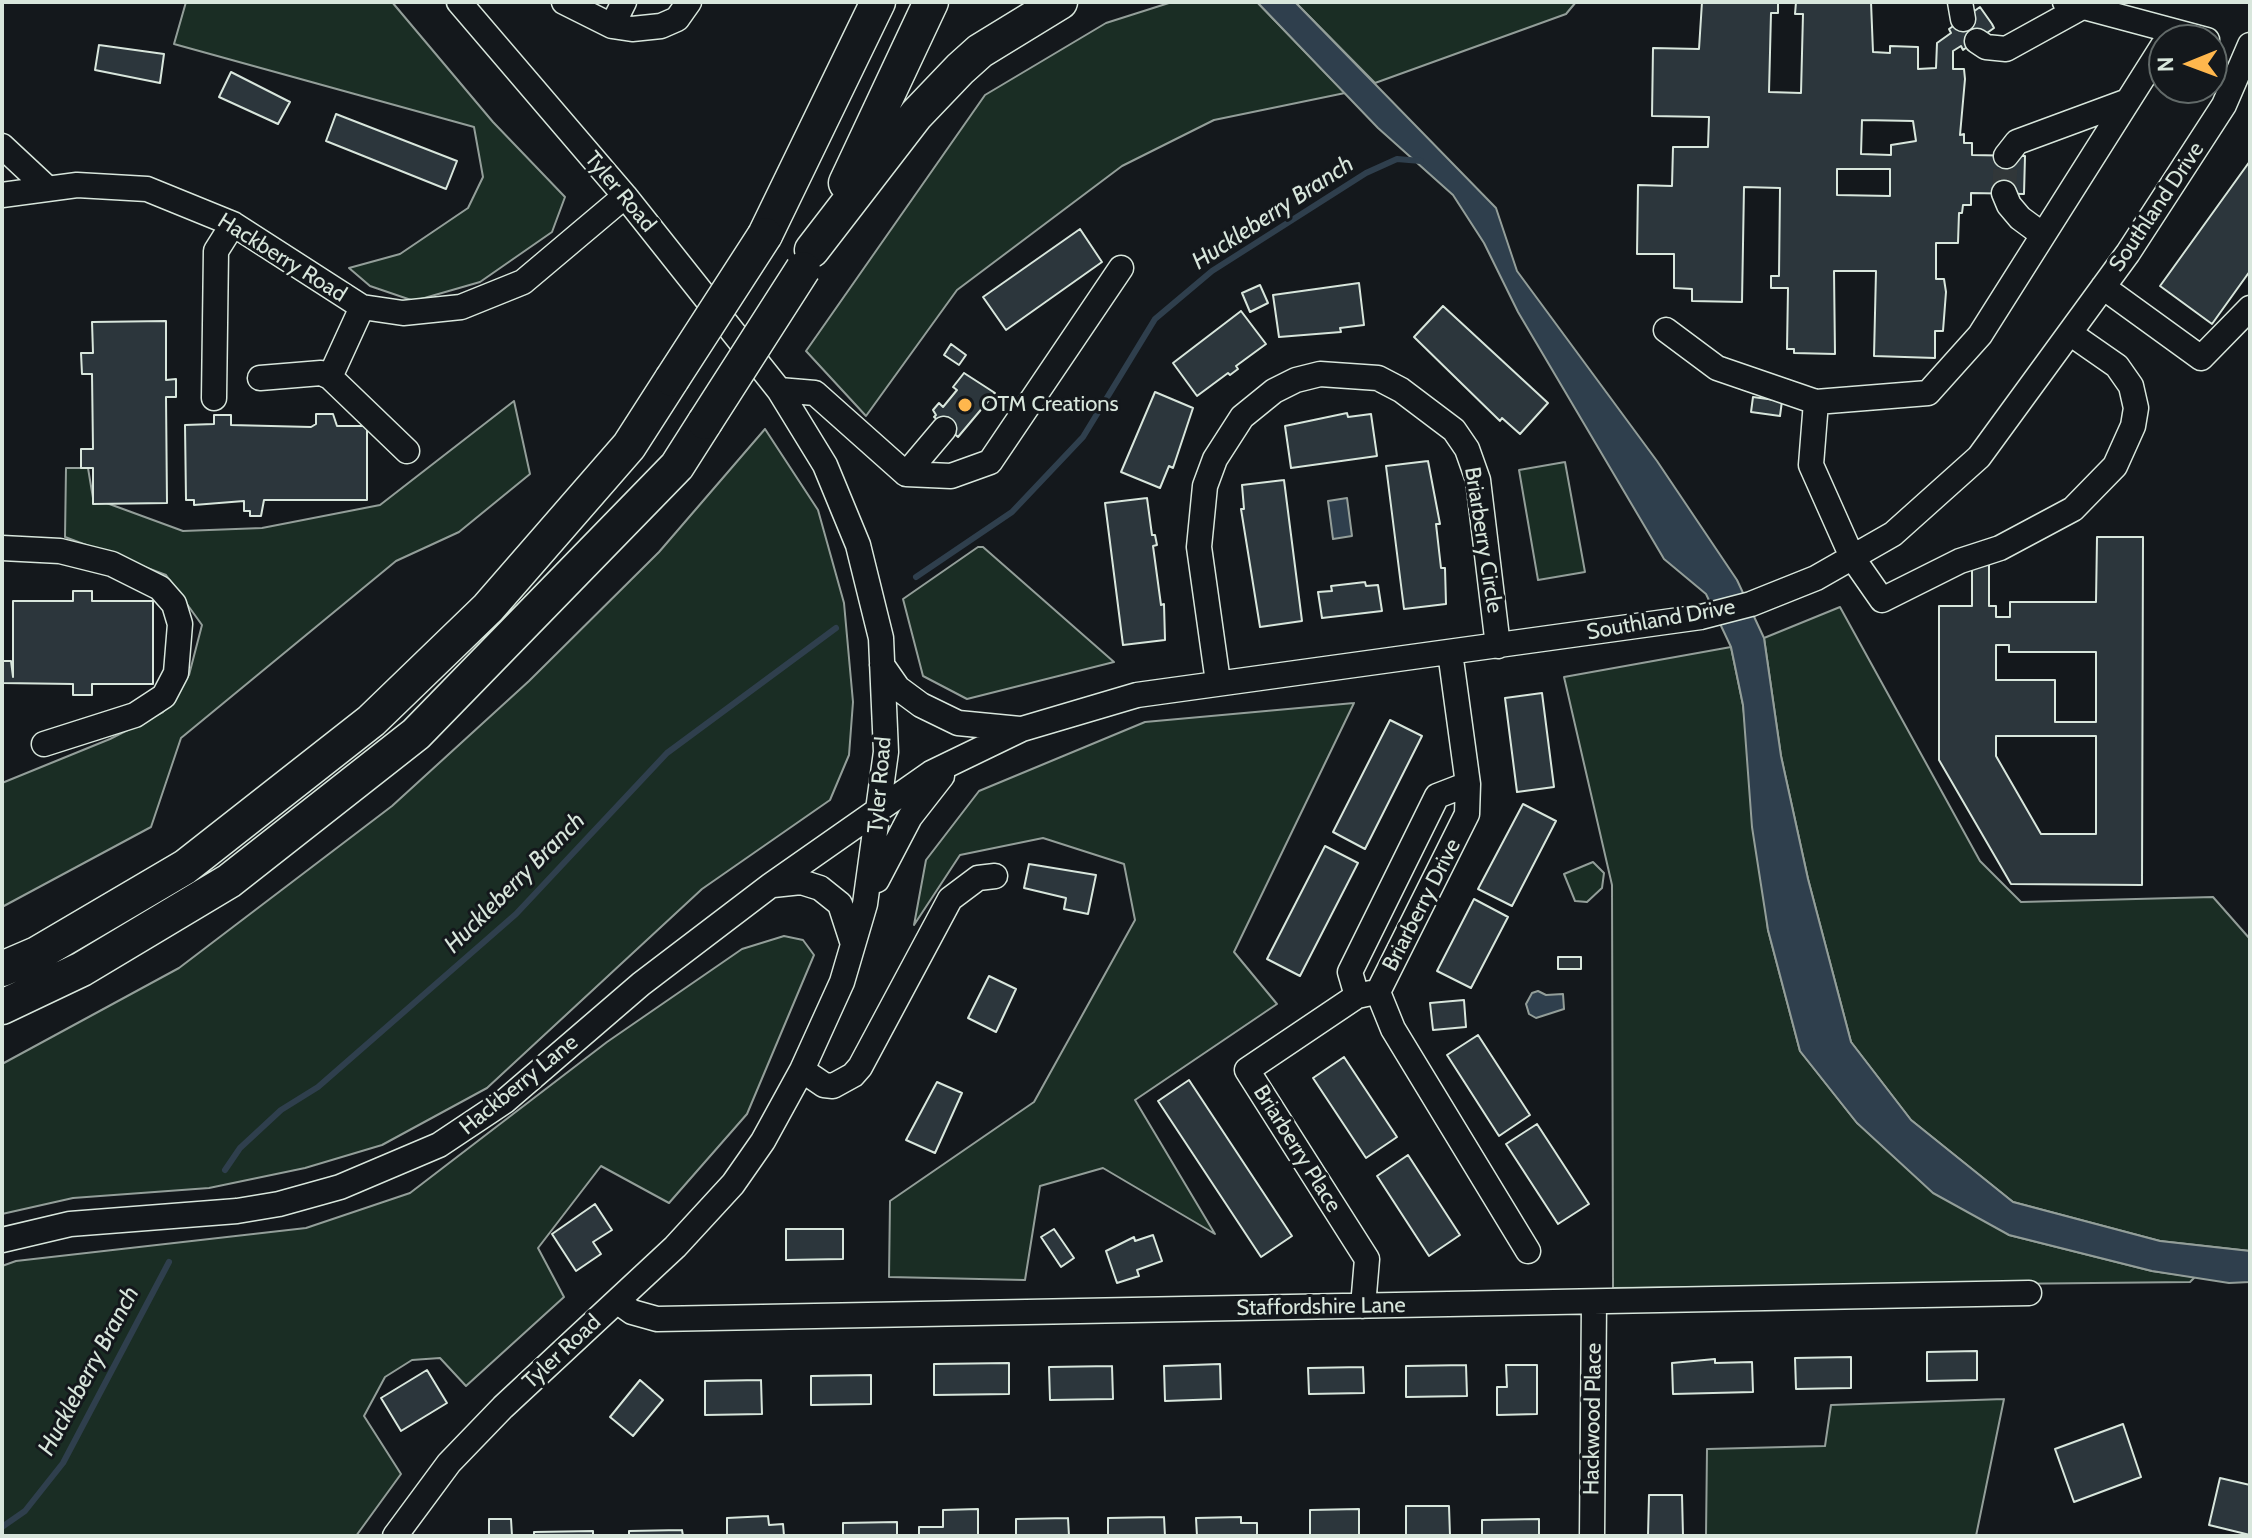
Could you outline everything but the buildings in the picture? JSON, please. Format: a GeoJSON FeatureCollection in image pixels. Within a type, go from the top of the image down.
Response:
{"type":"FeatureCollection","features":[{"type":"Feature","properties":{"kind":"highway"},"geometry":{"type":"LineString","coordinates":[[2,969],[37,954],[185,867],[371,721],[488,608],[629,446],[765,235],[878,2]]}},
{"type":"Feature","properties":{"kind":"highway"},"geometry":{"type":"LineString","coordinates":[[807,260],[931,2]]}},
{"type":"Feature","properties":{"kind":"highway"},"geometry":{"type":"LineString","coordinates":[[2,1007],[82,969],[229,881],[416,734],[677,466],[807,260],[916,115],[980,51],[1060,2]]}},
{"type":"Feature","properties":{"kind":"street","name":"Tyler Road"},"geometry":{"type":"LineString","coordinates":[[395,1536],[460,1452],[503,1407],[618,1302],[733,1184],[763,1141],[802,1070],[842,982],[865,904],[881,808],[886,752],[881,638],[858,545],[825,465],[779,390],[625,196],[459,2]]}},
{"type":"Feature","properties":{"kind":"street"},"geometry":{"type":"LineString","coordinates":[[564,2],[612,26],[632,29],[661,26],[677,19],[689,2]]}},
{"type":"Feature","properties":{"kind":"street"},"geometry":{"type":"LineString","coordinates":[[612,26],[624,2]]}},
{"type":"Feature","properties":{"kind":"street"},"geometry":{"type":"LineString","coordinates":[[1977,41],[1986,47],[2006,49],[2074,4],[2148,31]]}},
{"type":"Feature","properties":{"kind":"street"},"geometry":{"type":"LineString","coordinates":[[2228,49],[2248,57]]}},
{"type":"Feature","properties":{"kind":"street","name":"Southland Drive"},"geometry":{"type":"LineString","coordinates":[[881,808],[931,773],[1022,729],[1098,704],[1218,682],[1644,626],[1751,604],[1816,578],[1893,534],[1979,457],[2103,287],[2224,105],[2248,57]]}},
{"type":"Feature","properties":{"kind":"street"},"geometry":{"type":"LineString","coordinates":[[1666,330],[1717,368],[1816,402],[1928,393],[1980,335],[2148,70]]}},
{"type":"Feature","properties":{"kind":"street"},"geometry":{"type":"LineString","coordinates":[[2006,156],[2017,142],[2128,101]]}},
{"type":"Feature","properties":{"kind":"street"},"geometry":{"type":"LineString","coordinates":[[2,146],[46,187]]}},
{"type":"Feature","properties":{"kind":"street","name":"Hackberry Road"},"geometry":{"type":"LineString","coordinates":[[2,195],[46,187],[139,187],[233,224],[362,307],[403,313],[461,307],[503,292],[540,269],[587,224],[625,196]]}},
{"type":"Feature","properties":{"kind":"street"},"geometry":{"type":"LineString","coordinates":[[2004,193],[2020,218],[2043,235]]}},
{"type":"Feature","properties":{"kind":"street"},"geometry":{"type":"LineString","coordinates":[[214,398],[216,251],[233,224]]}},
{"type":"Feature","properties":{"kind":"street"},"geometry":{"type":"LineString","coordinates":[[779,390],[815,393],[906,474],[951,476],[990,462],[1121,268]]}},
{"type":"Feature","properties":{"kind":"street"},"geometry":{"type":"LineString","coordinates":[[2103,287],[2201,358],[2250,308]]}},
{"type":"Feature","properties":{"kind":"street"},"geometry":{"type":"LineString","coordinates":[[330,377],[362,307]]}},
{"type":"Feature","properties":{"kind":"street"},"geometry":{"type":"LineString","coordinates":[[1816,402],[1811,465],[1852,557],[1882,600],[1960,561],[2000,548],[2073,509],[2115,466],[2133,426],[2136,408],[2131,386],[2117,366],[2071,334]]}},
{"type":"Feature","properties":{"kind":"street"},"geometry":{"type":"LineString","coordinates":[[260,378],[321,373],[330,377],[407,451]]}},
{"type":"Feature","properties":{"kind":"street","name":"Briarberry Circle"},"geometry":{"type":"LineString","coordinates":[[1218,682],[1199,547],[1205,486],[1215,459],[1242,417],[1274,391],[1296,380],[1320,374],[1378,378],[1401,390],[1454,430],[1467,449],[1478,480],[1498,646]]}},
{"type":"Feature","properties":{"kind":"street"},"geometry":{"type":"LineString","coordinates":[[906,474],[944,429]]}},
{"type":"Feature","properties":{"kind":"street"},"geometry":{"type":"LineString","coordinates":[[2,548],[60,551],[112,564],[160,588],[174,604],[180,624],[176,673],[164,696],[135,715],[44,744]]}},
{"type":"Feature","properties":{"kind":"street","name":"Briarberry Drive"},"geometry":{"type":"LineString","coordinates":[[1450,652],[1468,784],[1467,814],[1367,994],[1350,972],[1437,796],[1468,784]]}},
{"type":"Feature","properties":{"kind":"street"},"geometry":{"type":"LineString","coordinates":[[882,665],[898,688],[921,705],[958,723],[1022,729]]}},
{"type":"Feature","properties":{"kind":"street"},"geometry":{"type":"LineString","coordinates":[[865,904],[910,817],[933,786],[961,759]]}},
{"type":"Feature","properties":{"kind":"street","name":"Hackberry Lane"},"geometry":{"type":"LineString","coordinates":[[2,1240],[96,1221],[237,1211],[279,1204],[340,1187],[406,1161],[469,1127],[505,1101],[641,984],[771,885],[881,808]]}},
{"type":"Feature","properties":{"kind":"street"},"geometry":{"type":"LineString","coordinates":[[802,1070],[824,1085],[833,1086],[853,1075],[950,899],[978,878],[995,876]]}},
{"type":"Feature","properties":{"kind":"street"},"geometry":{"type":"LineString","coordinates":[[771,885],[801,882],[820,888],[840,904],[853,944]]}},
{"type":"Feature","properties":{"kind":"street"},"geometry":{"type":"LineString","coordinates":[[1367,994],[1393,1029],[1528,1251]]}},
{"type":"Feature","properties":{"kind":"street","name":"Briarberry Place"},"geometry":{"type":"LineString","coordinates":[[1363,1306],[1367,1259],[1247,1070],[1367,994]]}},
{"type":"Feature","properties":{"kind":"street","name":"Staffordshire Lane"},"geometry":{"type":"LineString","coordinates":[[618,1302],[632,1312],[657,1319],[2029,1293]]}},
{"type":"Feature","properties":{"kind":"street","name":"Hackwood Place"},"geometry":{"type":"LineString","coordinates":[[1592,1536],[1594,1303]]}},
{"type":"Feature","properties":{"kind":"green space"},"geometry":{"type":"Polygon","coordinates":[[[186,2],[392,2],[493,122],[565,197],[552,232],[480,282],[414,301],[370,286],[349,268],[400,254],[468,208],[483,177],[474,127],[174,44],[186,2]]]}},
{"type":"Feature","properties":{"kind":"green space"},"geometry":{"type":"Polygon","coordinates":[[[1172,2],[1257,2],[1345,93],[1214,120],[1122,166],[957,290],[866,416],[806,351],[985,95],[1106,23],[1172,2]]]}},
{"type":"Feature","properties":{"kind":"green space"},"geometry":{"type":"Polygon","coordinates":[[[1295,2],[1576,2],[1566,14],[1375,83],[1295,2]]]}},
{"type":"Feature","properties":{"kind":"green space"},"geometry":{"type":"Polygon","coordinates":[[[514,401],[530,474],[459,532],[396,561],[181,738],[151,827],[2,907],[2,783],[110,739],[163,712],[189,675],[202,625],[166,575],[65,537],[66,468],[88,468],[93,498],[183,531],[262,528],[380,505],[514,401]]]}},
{"type":"Feature","properties":{"kind":"green space"},"geometry":{"type":"Polygon","coordinates":[[[765,429],[818,510],[844,603],[853,702],[849,755],[830,800],[702,889],[487,1088],[382,1145],[305,1168],[209,1188],[73,1198],[2,1214],[2,1064],[179,968],[392,806],[529,681],[659,552],[765,429]]]}},
{"type":"Feature","properties":{"kind":"green space"},"geometry":{"type":"Polygon","coordinates":[[[1565,462],[1585,572],[1538,580],[1519,470],[1565,462]]]}},
{"type":"Feature","properties":{"kind":"green space"},"geometry":{"type":"Polygon","coordinates":[[[978,547],[983,547],[1114,662],[967,699],[923,676],[903,599],[978,547]]]}},
{"type":"Feature","properties":{"kind":"green space"},"geometry":{"type":"Polygon","coordinates":[[[1840,607],[1980,861],[2021,902],[2213,897],[2250,939],[2250,1251],[2160,1241],[2013,1202],[1911,1120],[1851,1042],[1808,879],[1781,756],[1764,638],[1840,607]]]}},
{"type":"Feature","properties":{"kind":"green space"},"geometry":{"type":"Polygon","coordinates":[[[1731,647],[1743,705],[1768,930],[1800,1051],[1857,1123],[2009,1235],[2152,1271],[2195,1277],[2190,1282],[1613,1288],[1612,885],[1564,677],[1731,647]]]}},
{"type":"Feature","properties":{"kind":"green space"},"geometry":{"type":"Polygon","coordinates":[[[1354,703],[1234,952],[1277,1004],[1135,1100],[1215,1234],[1103,1168],[1040,1186],[1025,1280],[889,1277],[890,1201],[1034,1102],[1135,920],[1124,864],[1043,838],[960,855],[914,925],[926,860],[979,791],[1145,722],[1354,703]]]}},
{"type":"Feature","properties":{"kind":"green space"},"geometry":{"type":"Polygon","coordinates":[[[1593,862],[1604,873],[1602,888],[1587,902],[1575,901],[1564,874],[1593,862]]]}},
{"type":"Feature","properties":{"kind":"green space"},"geometry":{"type":"Polygon","coordinates":[[[784,936],[803,940],[814,955],[747,1114],[669,1203],[601,1166],[538,1248],[564,1297],[466,1386],[440,1358],[412,1360],[385,1377],[364,1416],[401,1474],[356,1536],[2,1536],[2,1266],[16,1261],[306,1228],[410,1193],[607,1042],[742,949],[784,936]]]}},
{"type":"Feature","properties":{"kind":"green space"},"geometry":{"type":"Polygon","coordinates":[[[2004,1399],[1976,1536],[1706,1536],[1707,1449],[1825,1446],[1831,1405],[2004,1399]]]}},
{"type":"Feature","properties":{"kind":"water"},"geometry":{"type":"Polygon","coordinates":[[[1257,2],[1295,2],[1496,208],[1517,271],[1657,461],[1737,580],[1764,638],[1781,756],[1808,879],[1851,1042],[1911,1120],[2013,1202],[2160,1241],[2250,1251],[2250,1282],[2229,1283],[2152,1271],[2009,1235],[1933,1193],[1857,1123],[1800,1051],[1768,930],[1752,827],[1743,705],[1731,647],[1706,594],[1664,559],[1518,312],[1484,243],[1453,195],[1378,128],[1257,2]]]}},
{"type":"Feature","properties":{"kind":"water"},"geometry":{"type":"Polygon","coordinates":[[[1347,498],[1352,536],[1333,539],[1328,501],[1347,498]]]}},
{"type":"Feature","properties":{"kind":"water"},"geometry":{"type":"Polygon","coordinates":[[[1538,991],[1546,995],[1563,994],[1564,1009],[1536,1018],[1529,1014],[1526,1004],[1532,993],[1538,991]]]}},
{"type":"Feature","properties":{"kind":"waterway","name":"Huckleberry Branch"},"geometry":{"type":"LineString","coordinates":[[916,577],[1012,512],[1083,437],[1155,319],[1212,271],[1366,173],[1397,159],[1421,161]]}},
{"type":"Feature","properties":{"kind":"waterway","name":"Huckleberry Branch"},"geometry":{"type":"LineString","coordinates":[[225,1170],[240,1148],[281,1110],[318,1087],[516,914],[667,753],[836,628]]}},
{"type":"Feature","properties":{"kind":"waterway","name":"Huckleberry Branch"},"geometry":{"type":"LineString","coordinates":[[2,1527],[25,1511],[63,1463],[169,1262]]}},
{"type":"Feature","properties":{"kind":"tunnel"},"geometry":{"type":"LineString","coordinates":[[2004,193],[2006,156]]}},
{"type":"Feature","properties":{"kind":"place","name":"OTM Creations"},"geometry":{"type":"Point","coordinates":[965,405]}}]}
